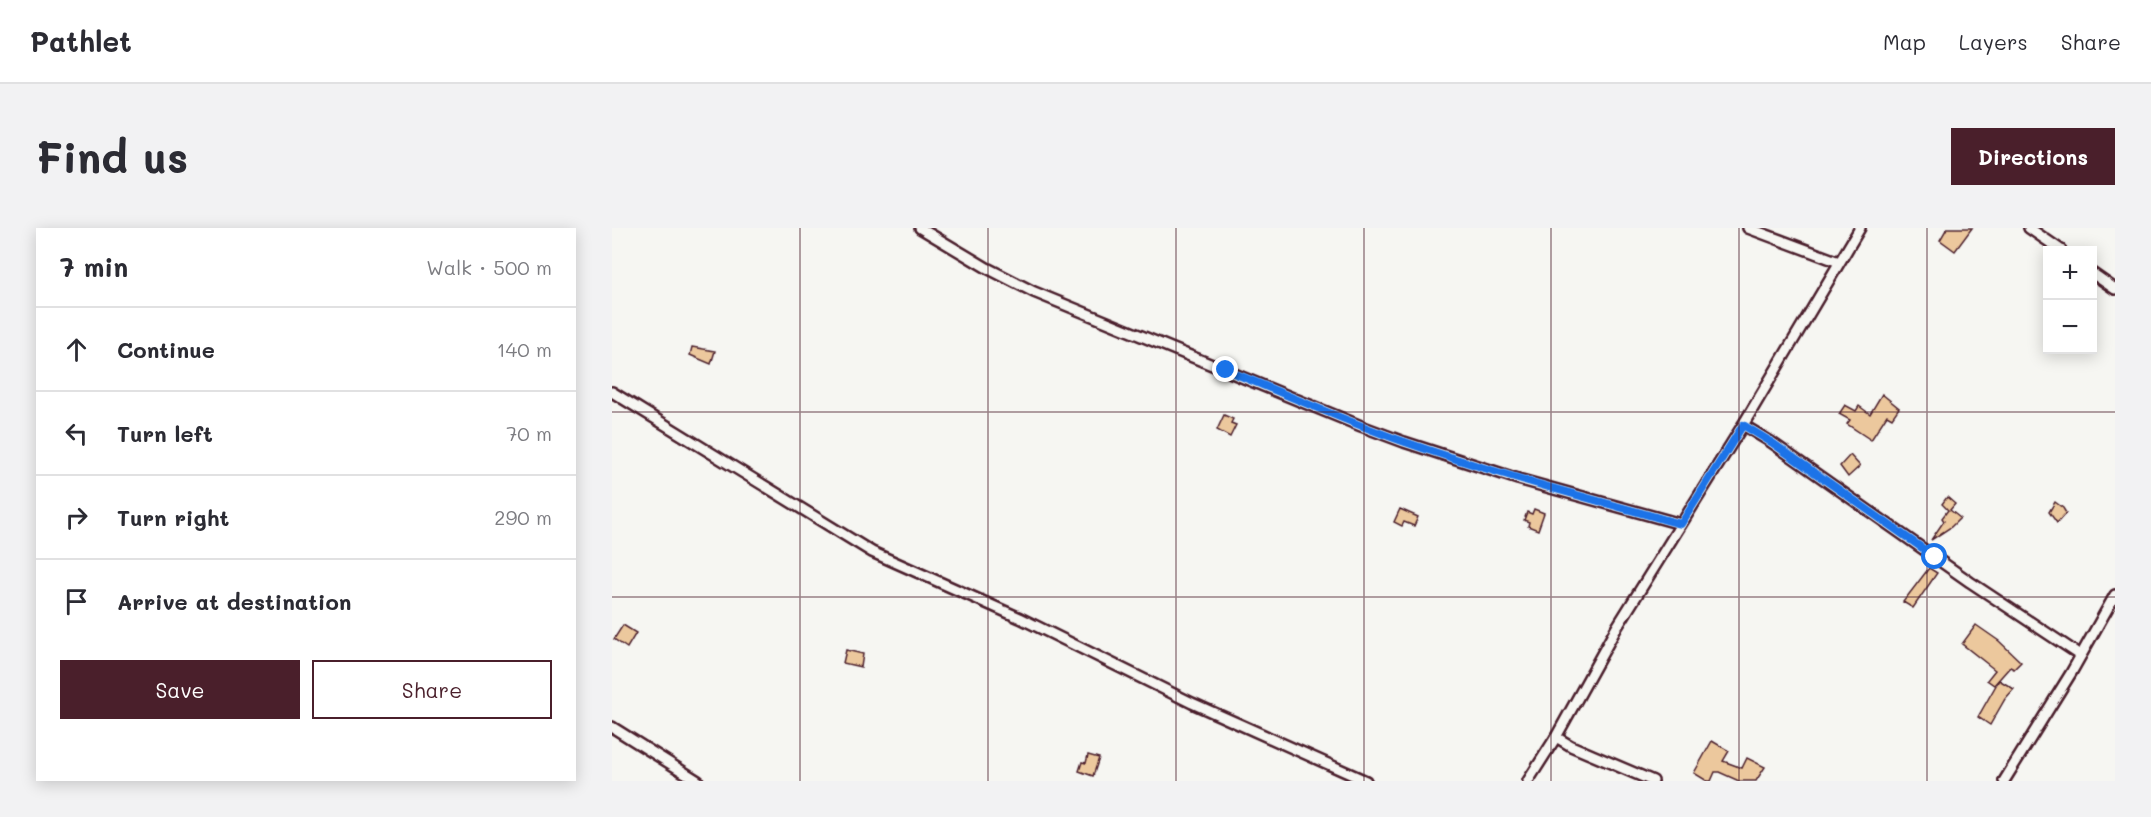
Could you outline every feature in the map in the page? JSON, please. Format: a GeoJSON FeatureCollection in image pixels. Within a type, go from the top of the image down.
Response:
{"type":"FeatureCollection","features":[{"type":"Feature","properties":{"kind":"street"},"geometry":{"type":"LineString","coordinates":[[920,228],[987,268],[1034,292],[1361,426],[1476,466],[1681,524]]}},
{"type":"Feature","properties":{"kind":"street"},"geometry":{"type":"LineString","coordinates":[[1748,228],[1839,262]]}},
{"type":"Feature","properties":{"kind":"street"},"geometry":{"type":"LineString","coordinates":[[1528,781],[1556,737],[1617,627],[1743,425],[1860,228]]}},
{"type":"Feature","properties":{"kind":"street"},"geometry":{"type":"LineString","coordinates":[[2029,228],[2055,246]]}},
{"type":"Feature","properties":{"kind":"street"},"geometry":{"type":"LineString","coordinates":[[2097,276],[2115,289]]}},
{"type":"Feature","properties":{"kind":"street"},"geometry":{"type":"LineString","coordinates":[[612,392],[872,552],[1020,618],[1192,703],[1366,781]]}},
{"type":"Feature","properties":{"kind":"street"},"geometry":{"type":"LineString","coordinates":[[1743,425],[2080,655]]}},
{"type":"Feature","properties":{"kind":"street"},"geometry":{"type":"LineString","coordinates":[[2004,781],[2115,595]]}},
{"type":"Feature","properties":{"kind":"street"},"geometry":{"type":"LineString","coordinates":[[612,728],[698,781]]}},
{"type":"Feature","properties":{"kind":"street"},"geometry":{"type":"LineString","coordinates":[[1556,737],[1571,746],[1653,781]]}},
{"type":"Feature","properties":{"kind":"building"},"geometry":{"type":"Polygon","coordinates":[[[1947,228],[1972,228],[1955,251],[1940,240],[1947,228]]]}},
{"type":"Feature","properties":{"kind":"building"},"geometry":{"type":"Polygon","coordinates":[[[692,347],[715,351],[711,364],[690,355],[692,347]]]}},
{"type":"Feature","properties":{"kind":"building"},"geometry":{"type":"Polygon","coordinates":[[[1882,394],[1899,408],[1892,418],[1887,415],[1871,440],[1847,424],[1850,420],[1839,414],[1845,405],[1856,411],[1859,406],[1870,414],[1882,394]]]}},
{"type":"Feature","properties":{"kind":"building"},"geometry":{"type":"Polygon","coordinates":[[[1224,415],[1233,419],[1231,423],[1236,425],[1230,437],[1217,430],[1224,415]]]}},
{"type":"Feature","properties":{"kind":"building"},"geometry":{"type":"Polygon","coordinates":[[[1850,455],[1860,466],[1848,477],[1840,466],[1850,455]]]}},
{"type":"Feature","properties":{"kind":"building"},"geometry":{"type":"Polygon","coordinates":[[[1947,497],[1955,504],[1950,510],[1960,518],[1931,540],[1944,521],[1942,518],[1948,510],[1942,504],[1947,497]]]}},
{"type":"Feature","properties":{"kind":"building"},"geometry":{"type":"Polygon","coordinates":[[[2055,502],[2066,513],[2057,523],[2049,512],[2055,502]]]}},
{"type":"Feature","properties":{"kind":"building"},"geometry":{"type":"Polygon","coordinates":[[[1400,509],[1418,517],[1414,526],[1404,522],[1402,526],[1394,522],[1400,509]]]}},
{"type":"Feature","properties":{"kind":"building"},"geometry":{"type":"Polygon","coordinates":[[[1534,509],[1544,513],[1538,530],[1528,526],[1529,522],[1524,520],[1527,512],[1532,514],[1534,509]]]}},
{"type":"Feature","properties":{"kind":"building"},"geometry":{"type":"Polygon","coordinates":[[[1929,568],[1937,573],[1913,608],[1903,602],[1929,568]]]}},
{"type":"Feature","properties":{"kind":"building"},"geometry":{"type":"Polygon","coordinates":[[[623,625],[636,633],[627,648],[614,639],[623,625]]]}},
{"type":"Feature","properties":{"kind":"building"},"geometry":{"type":"Polygon","coordinates":[[[1976,625],[1999,641],[2021,662],[2014,669],[2010,667],[1994,685],[1987,680],[1995,670],[1962,644],[1976,625]]]}},
{"type":"Feature","properties":{"kind":"building"},"geometry":{"type":"Polygon","coordinates":[[[846,650],[863,654],[861,667],[843,663],[846,650]]]}},
{"type":"Feature","properties":{"kind":"building"},"geometry":{"type":"Polygon","coordinates":[[[1999,680],[2014,689],[2005,699],[1990,725],[1978,717],[1999,680]]]}},
{"type":"Feature","properties":{"kind":"building"},"geometry":{"type":"Polygon","coordinates":[[[1712,741],[1729,751],[1723,761],[1742,768],[1747,758],[1765,767],[1756,781],[1739,781],[1715,772],[1711,781],[1707,781],[1694,773],[1712,741]]]}},
{"type":"Feature","properties":{"kind":"building"},"geometry":{"type":"Polygon","coordinates":[[[1088,755],[1099,758],[1093,776],[1079,771],[1082,762],[1086,763],[1088,755]]]}},
{"type":"Feature","properties":{"kind":"route"},"geometry":{"type":"LineString","coordinates":[[1226,370],[1404,442],[1518,479],[1681,524],[1743,425],[1771,442],[1935,557]]}}]}
